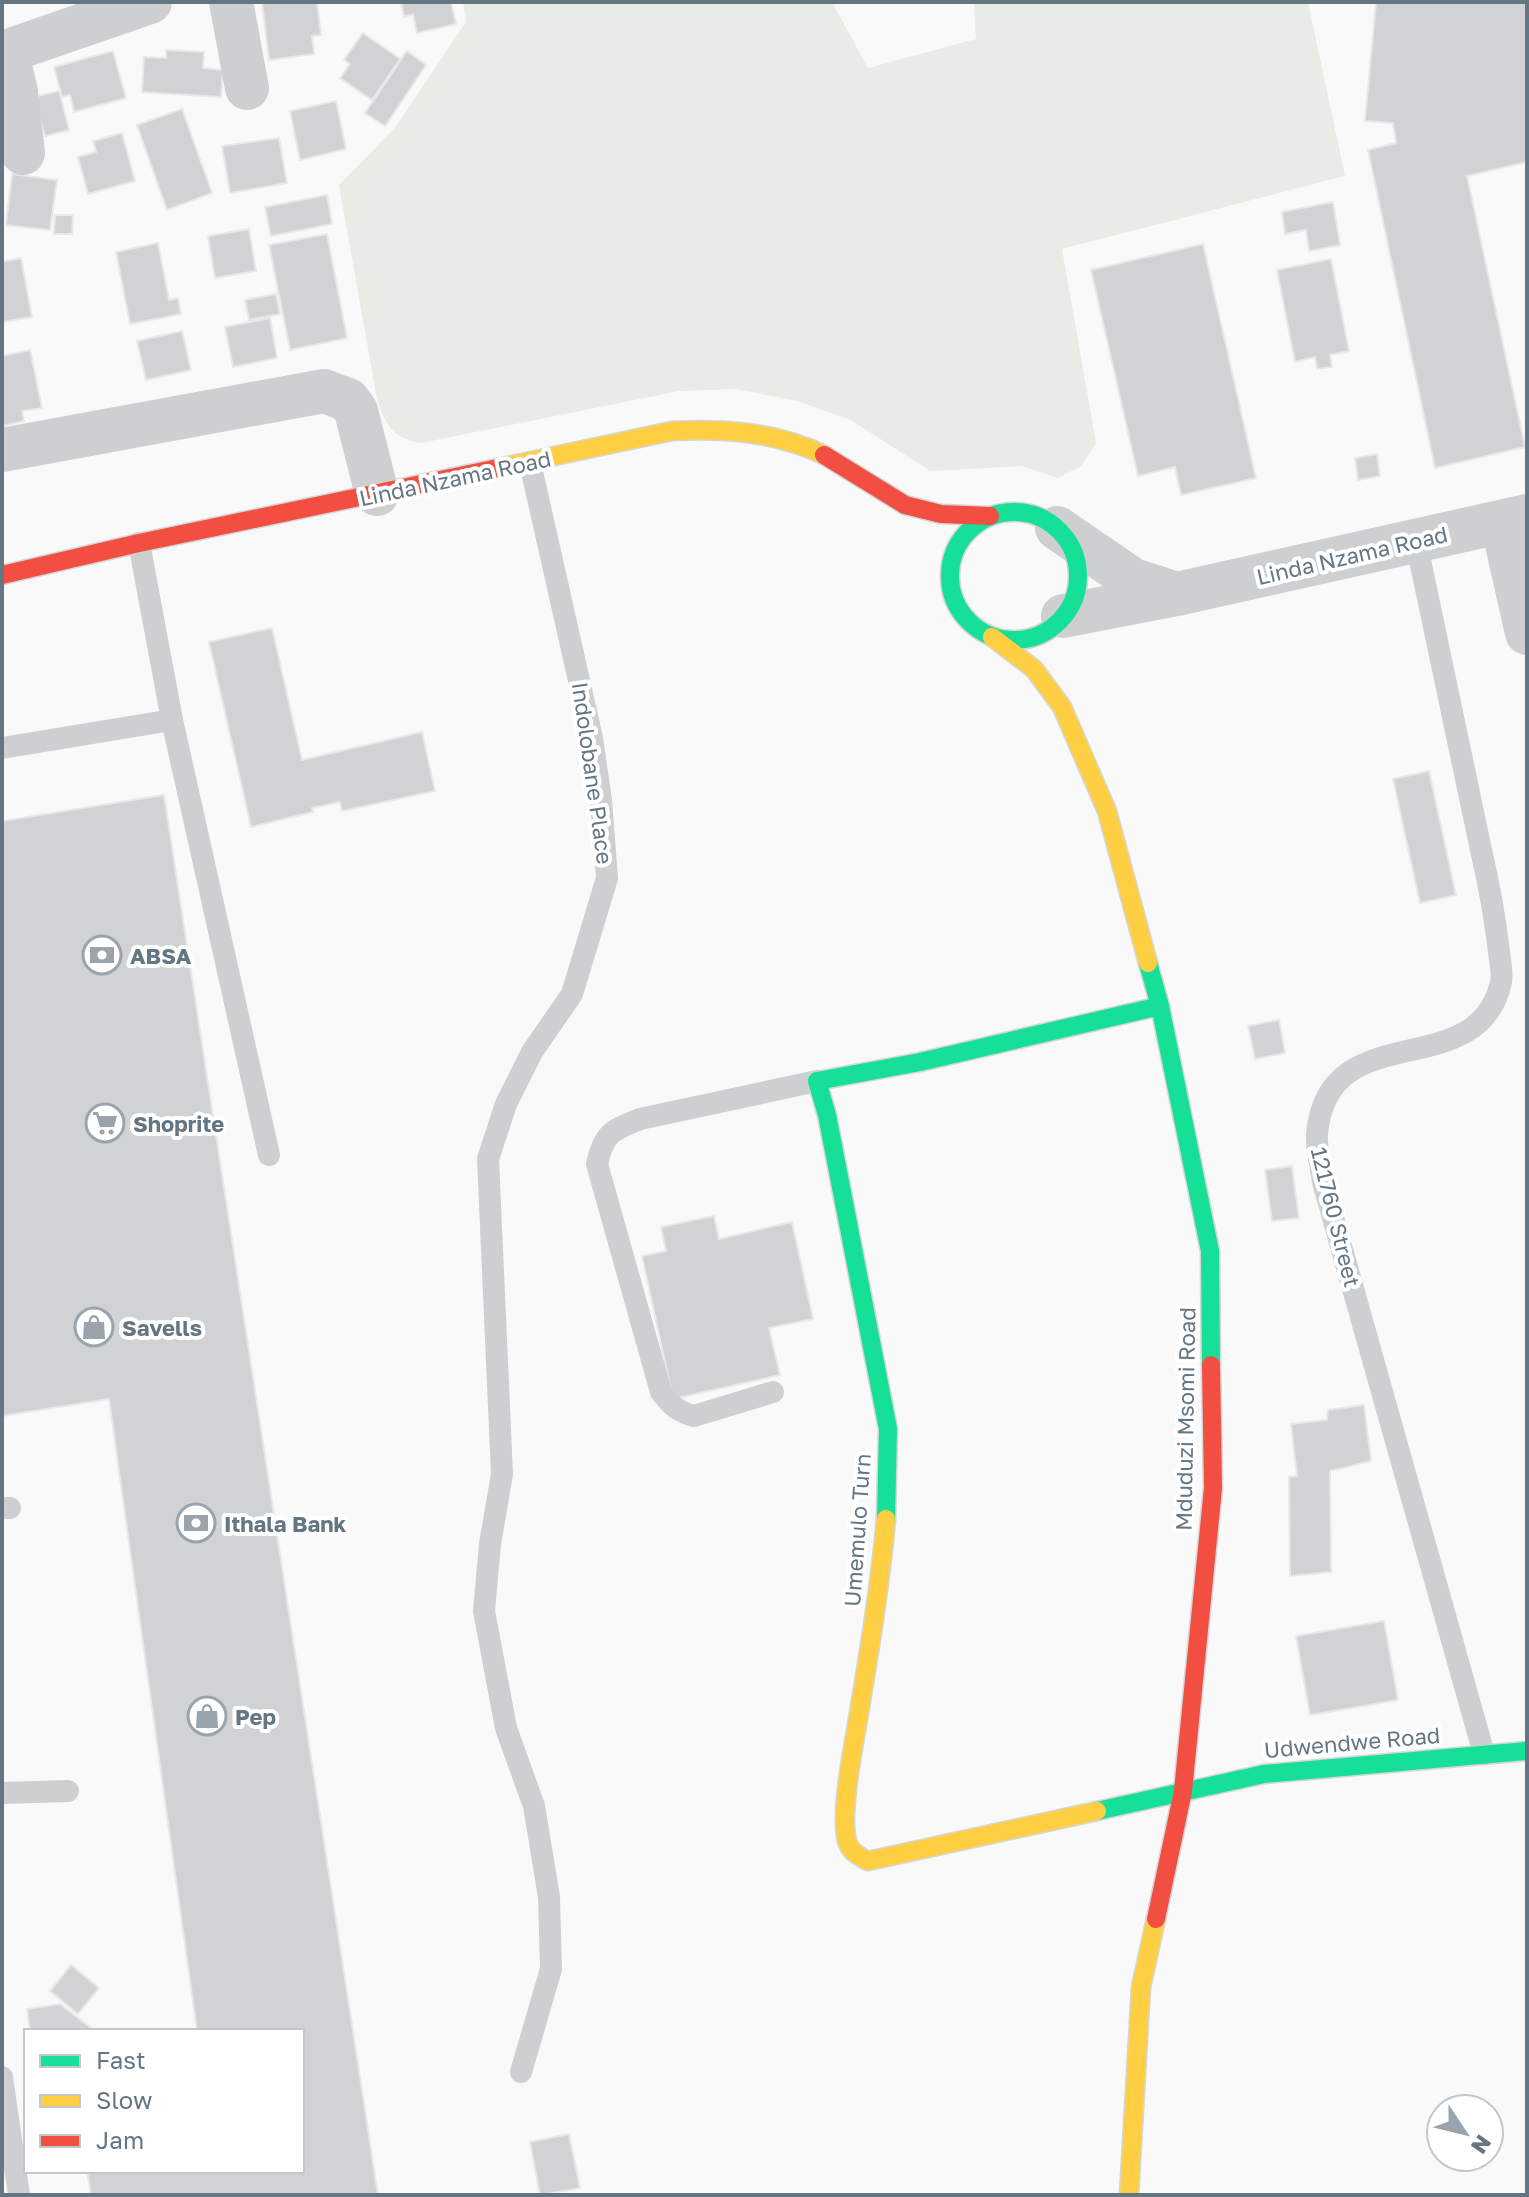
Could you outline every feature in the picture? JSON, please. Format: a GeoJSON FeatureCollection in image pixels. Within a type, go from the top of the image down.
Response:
{"type":"FeatureCollection","features":[{"type":"Feature","properties":{"kind":"street"},"geometry":{"type":"LineString","coordinates":[[23,153],[16,92],[5,53],[150,2]]}},
{"type":"Feature","properties":{"kind":"street"},"geometry":{"type":"LineString","coordinates":[[231,2],[247,88]]}},
{"type":"Feature","properties":{"kind":"street"},"geometry":{"type":"LineString","coordinates":[[2,450],[324,391],[348,400],[356,411],[377,494]]}},
{"type":"Feature","properties":{"kind":"street","name":"Linda Nzama Road"},"geometry":{"type":"LineString","coordinates":[[2,575],[139,543],[672,431],[735,430],[797,443],[831,459],[896,501],[949,515],[990,516]]}},
{"type":"Feature","properties":{"kind":"street","name":"Linda Nzama Road"},"geometry":{"type":"LineString","coordinates":[[896,501],[917,531]]}},
{"type":"Feature","properties":{"kind":"street"},"geometry":{"type":"LineString","coordinates":[[950,584],[953,556],[967,532],[990,516],[1018,512],[1032,515],[1057,528],[1133,580],[1177,594]]}},
{"type":"Feature","properties":{"kind":"street"},"geometry":{"type":"LineString","coordinates":[[1514,519],[1527,633]]}},
{"type":"Feature","properties":{"kind":"street","name":"Linda Nzama Road"},"geometry":{"type":"LineString","coordinates":[[1058,629],[1177,594],[1514,519]]}},
{"type":"Feature","properties":{"kind":"street"},"geometry":{"type":"LineString","coordinates":[[936,561],[950,584],[957,606],[981,632],[992,637],[1023,639],[1058,629],[1076,591],[1077,568],[1071,547],[1057,528]]}},
{"type":"Feature","properties":{"kind":"street","name":"Mduduzi Msomi Road"},"geometry":{"type":"LineString","coordinates":[[992,637],[1034,669],[1062,707],[1107,811],[1160,1006],[1210,1251],[1213,1488],[1183,1791],[1141,1987],[1129,2195]]}},
{"type":"Feature","properties":{"kind":"street","name":"Mduduzi Msomi Road"},"geometry":{"type":"LineString","coordinates":[[1058,673],[1062,707]]}},
{"type":"Feature","properties":{"kind":"street"},"geometry":{"type":"LineString","coordinates":[[817,1081],[920,1062],[1160,1006]]}},
{"type":"Feature","properties":{"kind":"street","name":"Umemulo Turn"},"geometry":{"type":"LineString","coordinates":[[817,1081],[827,1115],[888,1429],[888,1495],[880,1584],[850,1770],[846,1820],[849,1847],[868,1861],[1183,1791]]}},
{"type":"Feature","properties":{"kind":"street","name":"Udwendwe Road"},"geometry":{"type":"LineString","coordinates":[[1183,1791],[1264,1774],[1527,1751]]}},
{"type":"Feature","properties":{"kind":"lane","name":"Indolobane Place"},"geometry":{"type":"LineString","coordinates":[[521,2072],[551,1969],[550,1912],[534,1806],[506,1728],[484,1611],[490,1544],[502,1474],[488,1159],[506,1104],[532,1052],[572,994],[607,878],[592,738],[530,463]]}},
{"type":"Feature","properties":{"kind":"lane","name":"121760 Street"},"geometry":{"type":"LineString","coordinates":[[1416,541],[1495,913],[1502,980],[1491,1012],[1471,1031],[1369,1061],[1335,1082],[1322,1102],[1316,1137],[1323,1182],[1484,1754]]}},
{"type":"Feature","properties":{"kind":"lane"},"geometry":{"type":"LineString","coordinates":[[139,543],[172,720],[269,1155]]}},
{"type":"Feature","properties":{"kind":"lane"},"geometry":{"type":"LineString","coordinates":[[2,748],[172,720]]}},
{"type":"Feature","properties":{"kind":"lane"},"geometry":{"type":"LineString","coordinates":[[773,1392],[694,1416],[683,1413],[661,1392],[597,1164],[601,1146],[609,1133],[640,1119],[817,1081]]}},
{"type":"Feature","properties":{"kind":"lane"},"geometry":{"type":"LineString","coordinates":[[2,1793],[68,1791]]}},
{"type":"Feature","properties":{"kind":"lane"},"geometry":{"type":"LineString","coordinates":[[2,2077],[19,2195]]}},
{"type":"Feature","properties":{"kind":"shaded area"},"geometry":{"type":"Polygon","coordinates":[[[463,2],[832,2],[868,68],[976,39],[974,2],[1308,2],[1345,176],[1062,249],[1096,443],[1081,466],[1058,478],[1021,466],[930,471],[851,420],[797,401],[737,389],[679,391],[421,443],[403,438],[392,429],[377,399],[339,185],[395,128],[466,22],[463,2]]]}},
{"type":"Feature","properties":{"kind":"building"},"geometry":{"type":"Polygon","coordinates":[[[262,2],[317,2],[321,35],[312,36],[314,54],[269,60],[262,2]]]}},
{"type":"Feature","properties":{"kind":"building"},"geometry":{"type":"Polygon","coordinates":[[[401,2],[451,2],[456,24],[417,33],[413,14],[404,17],[401,2]]]}},
{"type":"Feature","properties":{"kind":"building"},"geometry":{"type":"Polygon","coordinates":[[[1376,2],[1527,2],[1527,162],[1467,176],[1525,447],[1435,468],[1368,150],[1396,143],[1393,123],[1365,121],[1376,2]]]}},
{"type":"Feature","properties":{"kind":"building"},"geometry":{"type":"Polygon","coordinates":[[[363,33],[400,59],[372,100],[340,78],[350,64],[344,60],[363,33]]]}},
{"type":"Feature","properties":{"kind":"building"},"geometry":{"type":"Polygon","coordinates":[[[166,50],[204,52],[203,68],[223,70],[221,97],[142,92],[144,57],[166,58],[166,50]]]}},
{"type":"Feature","properties":{"kind":"building"},"geometry":{"type":"Polygon","coordinates":[[[113,51],[126,98],[74,112],[70,95],[62,97],[54,67],[113,51]]]}},
{"type":"Feature","properties":{"kind":"building"},"geometry":{"type":"Polygon","coordinates":[[[407,51],[426,65],[385,126],[365,113],[407,51]]]}},
{"type":"Feature","properties":{"kind":"building"},"geometry":{"type":"Polygon","coordinates":[[[59,91],[69,130],[45,136],[34,97],[59,91]]]}},
{"type":"Feature","properties":{"kind":"building"},"geometry":{"type":"Polygon","coordinates":[[[336,101],[346,149],[300,160],[290,111],[336,101]]]}},
{"type":"Feature","properties":{"kind":"building"},"geometry":{"type":"Polygon","coordinates":[[[182,109],[212,193],[167,210],[137,125],[182,109]]]}},
{"type":"Feature","properties":{"kind":"building"},"geometry":{"type":"Polygon","coordinates":[[[122,133],[135,181],[88,194],[78,157],[96,152],[93,141],[122,133]]]}},
{"type":"Feature","properties":{"kind":"building"},"geometry":{"type":"Polygon","coordinates":[[[279,138],[287,183],[230,193],[222,146],[279,138]]]}},
{"type":"Feature","properties":{"kind":"building"},"geometry":{"type":"Polygon","coordinates":[[[12,174],[57,180],[50,230],[6,225],[12,174]]]}},
{"type":"Feature","properties":{"kind":"building"},"geometry":{"type":"Polygon","coordinates":[[[327,195],[332,224],[271,236],[265,207],[327,195]]]}},
{"type":"Feature","properties":{"kind":"building"},"geometry":{"type":"Polygon","coordinates":[[[1333,202],[1340,245],[1309,251],[1306,230],[1285,234],[1282,212],[1333,202]]]}},
{"type":"Feature","properties":{"kind":"building"},"geometry":{"type":"Polygon","coordinates":[[[55,215],[73,215],[72,234],[54,234],[55,215]]]}},
{"type":"Feature","properties":{"kind":"building"},"geometry":{"type":"Polygon","coordinates":[[[249,229],[256,271],[215,278],[208,236],[249,229]]]}},
{"type":"Feature","properties":{"kind":"building"},"geometry":{"type":"Polygon","coordinates":[[[327,234],[347,338],[290,350],[269,245],[327,234]]]}},
{"type":"Feature","properties":{"kind":"building"},"geometry":{"type":"Polygon","coordinates":[[[158,243],[169,300],[178,298],[181,314],[130,324],[116,252],[158,243]]]}},
{"type":"Feature","properties":{"kind":"building"},"geometry":{"type":"Polygon","coordinates":[[[1203,244],[1256,478],[1181,495],[1175,467],[1138,476],[1091,270],[1203,244]]]}},
{"type":"Feature","properties":{"kind":"building"},"geometry":{"type":"Polygon","coordinates":[[[21,258],[32,317],[2,322],[2,262],[21,258]]]}},
{"type":"Feature","properties":{"kind":"building"},"geometry":{"type":"Polygon","coordinates":[[[1331,259],[1349,351],[1330,355],[1332,367],[1317,369],[1315,357],[1295,362],[1277,270],[1331,259]]]}},
{"type":"Feature","properties":{"kind":"building"},"geometry":{"type":"Polygon","coordinates":[[[276,294],[280,314],[249,320],[245,300],[276,294]]]}},
{"type":"Feature","properties":{"kind":"building"},"geometry":{"type":"Polygon","coordinates":[[[270,318],[277,358],[233,367],[225,327],[270,318]]]}},
{"type":"Feature","properties":{"kind":"building"},"geometry":{"type":"Polygon","coordinates":[[[182,331],[191,370],[146,380],[137,341],[182,331]]]}},
{"type":"Feature","properties":{"kind":"building"},"geometry":{"type":"Polygon","coordinates":[[[30,350],[42,408],[22,411],[24,421],[2,426],[2,356],[30,350]]]}},
{"type":"Feature","properties":{"kind":"building"},"geometry":{"type":"Polygon","coordinates":[[[1377,454],[1380,476],[1358,480],[1355,458],[1377,454]]]}},
{"type":"Feature","properties":{"kind":"building"},"geometry":{"type":"Polygon","coordinates":[[[272,628],[302,760],[422,732],[435,791],[342,811],[340,802],[251,827],[209,642],[272,628]]]}},
{"type":"Feature","properties":{"kind":"building"},"geometry":{"type":"Polygon","coordinates":[[[1429,771],[1456,895],[1420,903],[1393,779],[1429,771]]]}},
{"type":"Feature","properties":{"kind":"building"},"geometry":{"type":"Polygon","coordinates":[[[164,795],[378,2195],[91,2195],[87,2173],[304,2173],[304,2029],[197,2029],[109,1399],[2,1416],[2,821],[164,795]]]}},
{"type":"Feature","properties":{"kind":"building"},"geometry":{"type":"Polygon","coordinates":[[[1279,1020],[1285,1053],[1255,1059],[1248,1026],[1279,1020]]]}},
{"type":"Feature","properties":{"kind":"building"},"geometry":{"type":"Polygon","coordinates":[[[1292,1166],[1299,1218],[1272,1221],[1265,1170],[1292,1166]]]}},
{"type":"Feature","properties":{"kind":"building"},"geometry":{"type":"Polygon","coordinates":[[[714,1216],[719,1239],[792,1222],[813,1319],[769,1328],[780,1375],[673,1399],[642,1256],[666,1251],[661,1227],[714,1216]]]}},
{"type":"Feature","properties":{"kind":"building"},"geometry":{"type":"Polygon","coordinates":[[[1364,1405],[1371,1461],[1330,1471],[1331,1572],[1290,1576],[1289,1477],[1297,1476],[1291,1424],[1327,1420],[1328,1410],[1364,1405]]]}},
{"type":"Feature","properties":{"kind":"building"},"geometry":{"type":"Polygon","coordinates":[[[1384,1621],[1398,1700],[1310,1715],[1296,1636],[1384,1621]]]}},
{"type":"Feature","properties":{"kind":"building"},"geometry":{"type":"Polygon","coordinates":[[[71,1965],[99,1988],[78,2014],[50,1991],[71,1965]]]}},
{"type":"Feature","properties":{"kind":"building"},"geometry":{"type":"Polygon","coordinates":[[[60,2004],[92,2029],[30,2029],[27,2009],[60,2004]]]}},
{"type":"Feature","properties":{"kind":"building"},"geometry":{"type":"Polygon","coordinates":[[[569,2134],[580,2188],[540,2195],[530,2142],[569,2134]]]}},
{"type":"Feature","properties":{"kind":"traffic: fast"},"geometry":{"type":"LineString","coordinates":[[1014,512],[1038,517],[1059,531],[1073,552],[1078,576],[1073,600],[1059,621],[1038,635],[1014,640],[990,635],[969,621],[955,600],[950,576],[955,552],[969,531],[990,517],[1014,512]]}},
{"type":"Feature","properties":{"kind":"traffic: fast"},"geometry":{"type":"LineString","coordinates":[[1148,963],[1160,1006],[1210,1251],[1211,1365]]}},
{"type":"Feature","properties":{"kind":"traffic: fast"},"geometry":{"type":"LineString","coordinates":[[886,1519],[888,1429],[827,1115],[817,1081],[920,1062],[1160,1006]]}},
{"type":"Feature","properties":{"kind":"traffic: fast"},"geometry":{"type":"LineString","coordinates":[[1097,1811],[1264,1774],[1527,1751]]}},
{"type":"Feature","properties":{"kind":"traffic: slow"},"geometry":{"type":"LineString","coordinates":[[498,468],[672,431],[750,433],[787,441],[824,455]]}},
{"type":"Feature","properties":{"kind":"traffic: slow"},"geometry":{"type":"LineString","coordinates":[[992,637],[1034,669],[1062,707],[1107,811],[1148,963]]}},
{"type":"Feature","properties":{"kind":"traffic: slow"},"geometry":{"type":"LineString","coordinates":[[886,1519],[874,1620],[846,1798],[845,1829],[850,1848],[868,1861],[1097,1811]]}},
{"type":"Feature","properties":{"kind":"traffic: slow"},"geometry":{"type":"LineString","coordinates":[[1129,2195],[1141,1987],[1156,1919]]}},
{"type":"Feature","properties":{"kind":"traffic: jam"},"geometry":{"type":"LineString","coordinates":[[824,455],[905,505],[941,514],[990,516]]}},
{"type":"Feature","properties":{"kind":"traffic: jam"},"geometry":{"type":"LineString","coordinates":[[2,575],[498,468]]}},
{"type":"Feature","properties":{"kind":"traffic: jam"},"geometry":{"type":"LineString","coordinates":[[1156,1919],[1183,1791],[1213,1488],[1211,1365]]}},
{"type":"Feature","properties":{"kind":"place","name":"ABSA"},"geometry":{"type":"Point","coordinates":[102,955]}},
{"type":"Feature","properties":{"kind":"place","name":"Shoprite"},"geometry":{"type":"Point","coordinates":[105,1123]}},
{"type":"Feature","properties":{"kind":"place","name":"Savells"},"geometry":{"type":"Point","coordinates":[94,1327]}},
{"type":"Feature","properties":{"kind":"place","name":"Ithala Bank"},"geometry":{"type":"Point","coordinates":[196,1523]}},
{"type":"Feature","properties":{"kind":"place","name":"Pep"},"geometry":{"type":"Point","coordinates":[207,1716]}}]}
